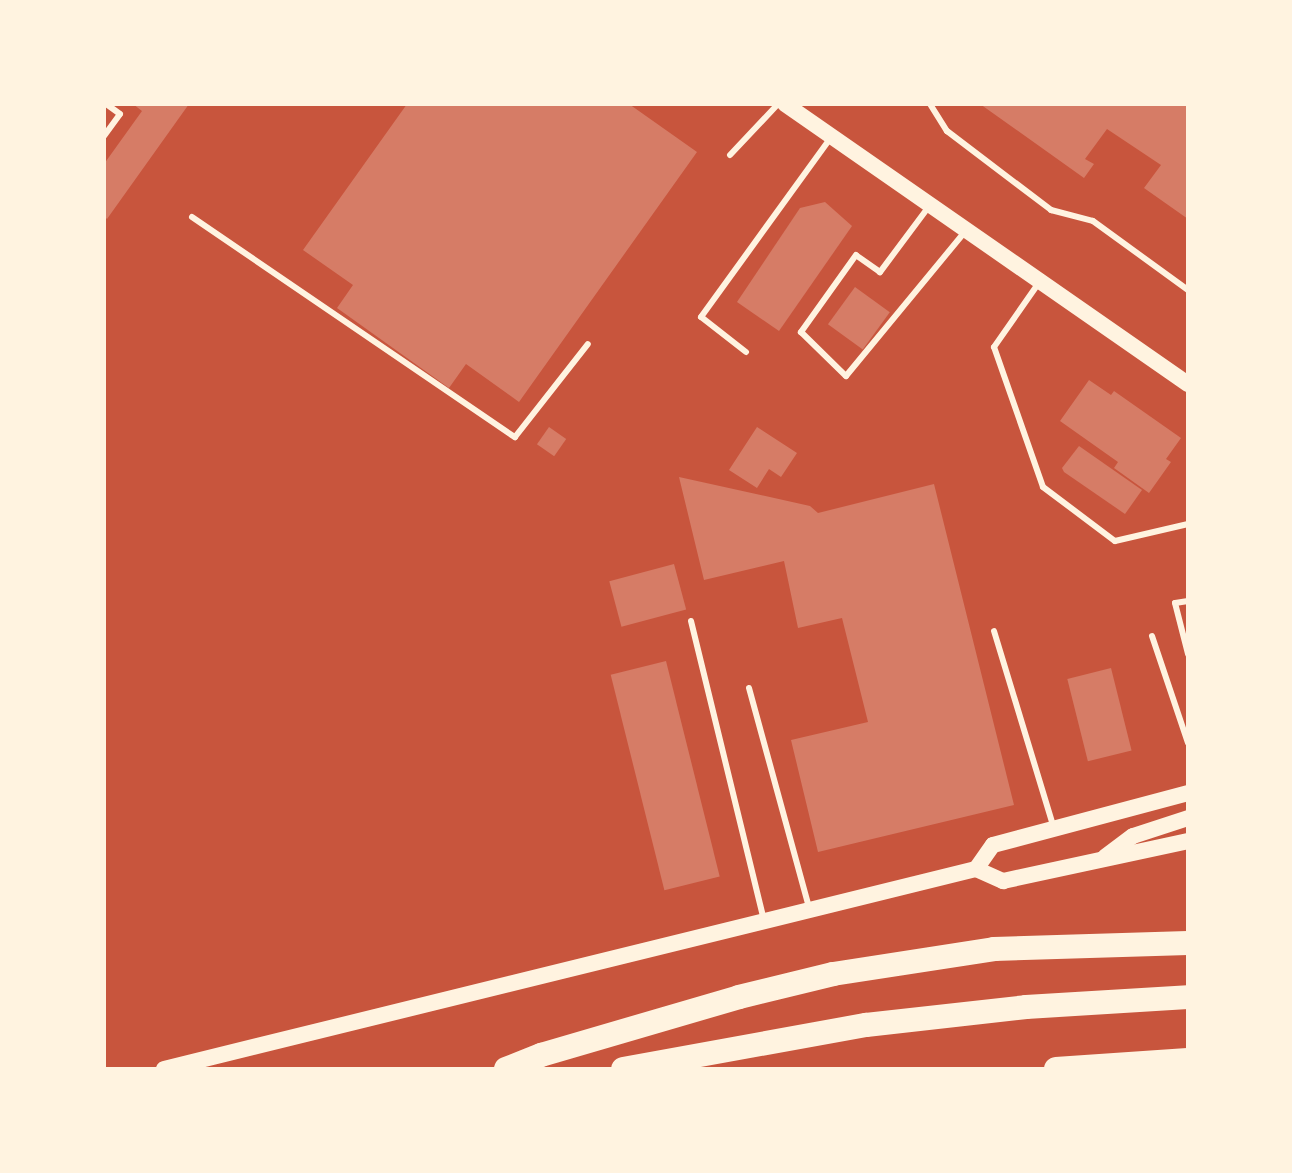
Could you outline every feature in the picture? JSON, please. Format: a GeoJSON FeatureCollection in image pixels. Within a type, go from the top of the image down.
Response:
{"type":"FeatureCollection","features":[{"type":"Feature","properties":{"kind":"highway"},"geometry":{"type":"LineString","coordinates":[[506,1069],[541,1055],[739,997],[863,969],[994,949],[1188,943]]}},
{"type":"Feature","properties":{"kind":"highway"},"geometry":{"type":"LineString","coordinates":[[623,1069],[866,1025],[1026,1007],[1188,997]]}},
{"type":"Feature","properties":{"kind":"highway"},"geometry":{"type":"LineString","coordinates":[[1056,1069],[1188,1060]]}},
{"type":"Feature","properties":{"kind":"main road"},"geometry":{"type":"LineString","coordinates":[[785,104],[1188,384]]}},
{"type":"Feature","properties":{"kind":"main road"},"geometry":{"type":"LineString","coordinates":[[976,869],[993,845],[1188,793]]}},
{"type":"Feature","properties":{"kind":"main road"},"geometry":{"type":"LineString","coordinates":[[1100,861],[1133,836],[1188,818]]}},
{"type":"Feature","properties":{"kind":"main road"},"geometry":{"type":"LineString","coordinates":[[164,1069],[976,869],[1003,881],[1188,841]]}},
{"type":"Feature","properties":{"kind":"lane"},"geometry":{"type":"LineString","coordinates":[[104,136],[120,114],[106,104]]}},
{"type":"Feature","properties":{"kind":"lane"},"geometry":{"type":"LineString","coordinates":[[730,155],[778,104]]}},
{"type":"Feature","properties":{"kind":"lane"},"geometry":{"type":"LineString","coordinates":[[930,104],[947,131],[1051,210],[1093,221],[1188,290]]}},
{"type":"Feature","properties":{"kind":"lane"},"geometry":{"type":"LineString","coordinates":[[746,352],[701,317],[832,136]]}},
{"type":"Feature","properties":{"kind":"lane"},"geometry":{"type":"LineString","coordinates":[[931,205],[880,272],[856,255],[801,332],[846,376],[967,230]]}},
{"type":"Feature","properties":{"kind":"lane"},"geometry":{"type":"LineString","coordinates":[[192,217],[515,437],[588,344]]}},
{"type":"Feature","properties":{"kind":"lane"},"geometry":{"type":"LineString","coordinates":[[1040,281],[994,347],[1043,487],[1115,541],[1188,524]]}},
{"type":"Feature","properties":{"kind":"lane"},"geometry":{"type":"LineString","coordinates":[[1188,601],[1175,603],[1188,654]]}},
{"type":"Feature","properties":{"kind":"lane"},"geometry":{"type":"LineString","coordinates":[[691,621],[764,921]]}},
{"type":"Feature","properties":{"kind":"lane"},"geometry":{"type":"LineString","coordinates":[[994,631],[1054,829]]}},
{"type":"Feature","properties":{"kind":"lane"},"geometry":{"type":"LineString","coordinates":[[1152,636],[1188,743]]}},
{"type":"Feature","properties":{"kind":"lane"},"geometry":{"type":"LineString","coordinates":[[749,688],[810,910]]}},
{"type":"Feature","properties":{"kind":"building"},"geometry":{"type":"Polygon","coordinates":[[[133,104],[189,104],[107,219],[104,216],[104,164],[142,111],[133,104]]]}},
{"type":"Feature","properties":{"kind":"building"},"geometry":{"type":"Polygon","coordinates":[[[407,104],[629,104],[697,152],[519,402],[466,364],[449,388],[337,308],[353,285],[303,250],[407,104]]]}},
{"type":"Feature","properties":{"kind":"building"},"geometry":{"type":"Polygon","coordinates":[[[980,104],[1188,104],[1188,219],[1144,188],[1161,165],[1107,129],[1085,159],[1094,164],[1084,178],[980,104]]]}},
{"type":"Feature","properties":{"kind":"building"},"geometry":{"type":"Polygon","coordinates":[[[825,202],[852,226],[779,331],[737,302],[800,208],[825,202]]]}},
{"type":"Feature","properties":{"kind":"building"},"geometry":{"type":"Polygon","coordinates":[[[855,287],[890,312],[863,349],[828,324],[855,287]]]}},
{"type":"Feature","properties":{"kind":"building"},"geometry":{"type":"Polygon","coordinates":[[[1089,380],[1111,395],[1114,391],[1181,438],[1166,459],[1171,462],[1149,493],[1114,468],[1118,462],[1060,421],[1089,380]]]}},
{"type":"Feature","properties":{"kind":"building"},"geometry":{"type":"Polygon","coordinates":[[[549,427],[566,439],[554,456],[537,444],[549,427]]]}},
{"type":"Feature","properties":{"kind":"building"},"geometry":{"type":"Polygon","coordinates":[[[757,427],[797,453],[781,477],[769,469],[757,488],[729,470],[757,427]]]}},
{"type":"Feature","properties":{"kind":"building"},"geometry":{"type":"Polygon","coordinates":[[[1079,446],[1142,490],[1125,514],[1064,472],[1062,468],[1079,446]]]}},
{"type":"Feature","properties":{"kind":"building"},"geometry":{"type":"Polygon","coordinates":[[[679,477],[810,506],[818,513],[934,484],[1014,805],[818,852],[791,740],[868,722],[842,618],[798,628],[784,561],[704,580],[679,477]]]}},
{"type":"Feature","properties":{"kind":"building"},"geometry":{"type":"Polygon","coordinates":[[[674,564],[686,609],[621,627],[609,581],[674,564]]]}},
{"type":"Feature","properties":{"kind":"building"},"geometry":{"type":"Polygon","coordinates":[[[666,661],[720,876],[664,890],[611,675],[666,661]]]}},
{"type":"Feature","properties":{"kind":"building"},"geometry":{"type":"Polygon","coordinates":[[[1111,668],[1132,750],[1088,761],[1067,679],[1111,668]]]}}]}
